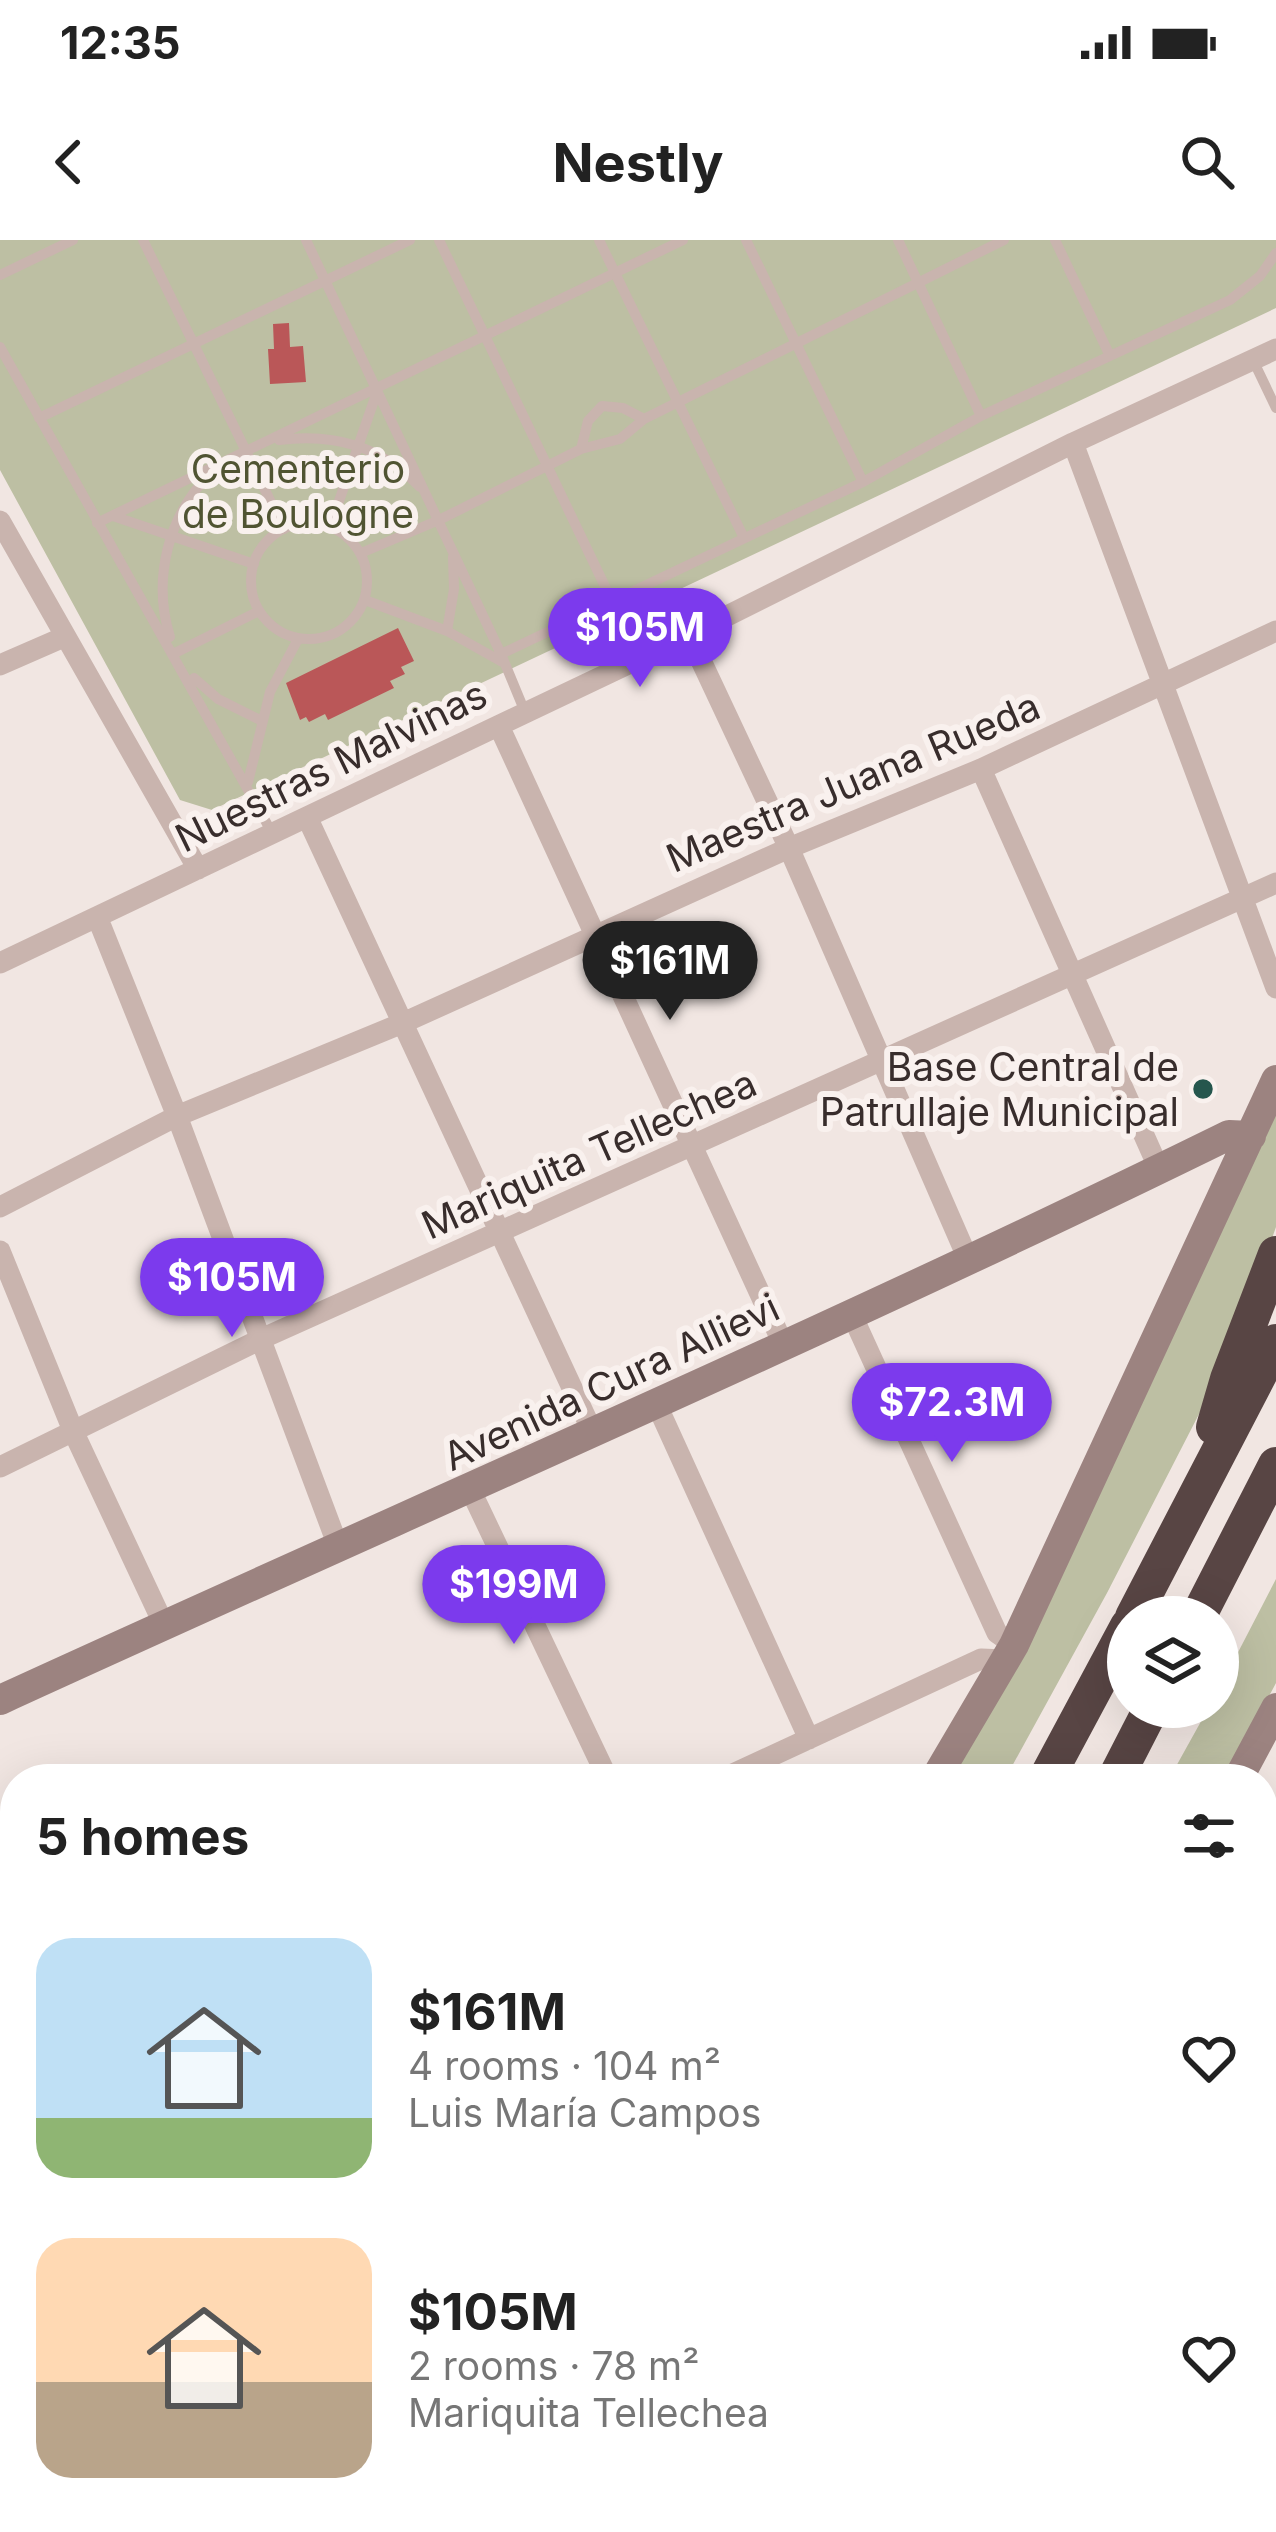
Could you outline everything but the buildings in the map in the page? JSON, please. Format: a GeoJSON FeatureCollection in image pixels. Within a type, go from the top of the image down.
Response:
{"type":"FeatureCollection","features":[{"type":"Feature","properties":{"kind":"highway"},"geometry":{"type":"LineString","coordinates":[[1192,1505],[1228,1379],[1276,1254]]}},
{"type":"Feature","properties":{"kind":"highway"},"geometry":{"type":"LineString","coordinates":[[1143,1596],[1276,1342]]}},
{"type":"Feature","properties":{"kind":"highway"},"geometry":{"type":"LineString","coordinates":[[1209,1596],[1276,1465]]}},
{"type":"Feature","properties":{"kind":"highway"},"geometry":{"type":"LineString","coordinates":[[1054,1764],[1107,1665]]}},
{"type":"Feature","properties":{"kind":"highway"},"geometry":{"type":"LineString","coordinates":[[1122,1764],[1141,1728]]}},
{"type":"Feature","properties":{"kind":"street","name":"Nuestras Malvinas"},"geometry":{"type":"LineString","coordinates":[[0,963],[689,635],[1073,442],[1276,349]]}},
{"type":"Feature","properties":{"kind":"street"},"geometry":{"type":"LineString","coordinates":[[1073,442],[1276,988]]}},
{"type":"Feature","properties":{"kind":"street"},"geometry":{"type":"LineString","coordinates":[[0,521],[198,869]]}},
{"type":"Feature","properties":{"kind":"street","name":"Maestra Juana Rueda"},"geometry":{"type":"LineString","coordinates":[[0,1207],[176,1115],[405,1022],[789,848],[981,769],[1276,632]]}},
{"type":"Feature","properties":{"kind":"street"},"geometry":{"type":"LineString","coordinates":[[689,635],[789,848],[968,1259]]}},
{"type":"Feature","properties":{"kind":"street"},"geometry":{"type":"LineString","coordinates":[[0,665],[64,637]]}},
{"type":"Feature","properties":{"kind":"street"},"geometry":{"type":"LineString","coordinates":[[500,726],[784,1346]]}},
{"type":"Feature","properties":{"kind":"street"},"geometry":{"type":"LineString","coordinates":[[981,769],[1159,1169]]}},
{"type":"Feature","properties":{"kind":"street"},"geometry":{"type":"LineString","coordinates":[[308,817],[593,1432]]}},
{"type":"Feature","properties":{"kind":"street","name":"Mariquita Tellechea"},"geometry":{"type":"LineString","coordinates":[[0,1467],[261,1339],[1276,883]]}},
{"type":"Feature","properties":{"kind":"street"},"geometry":{"type":"LineString","coordinates":[[98,919],[338,1546]]}},
{"type":"Feature","properties":{"kind":"street"},"geometry":{"type":"LineString","coordinates":[[944,1764],[1009,1653],[1276,1080]]}},
{"type":"Feature","properties":{"kind":"street","name":"Avenida Cura Allievi"},"geometry":{"type":"LineString","coordinates":[[0,1700],[338,1546],[471,1491],[1229,1135],[1251,1136]]}},
{"type":"Feature","properties":{"kind":"street"},"geometry":{"type":"LineString","coordinates":[[0,1251],[74,1433],[164,1625]]}},
{"type":"Feature","properties":{"kind":"street"},"geometry":{"type":"LineString","coordinates":[[852,1315],[1009,1653]]}},
{"type":"Feature","properties":{"kind":"street"},"geometry":{"type":"LineString","coordinates":[[656,1403],[809,1738]]}},
{"type":"Feature","properties":{"kind":"street"},"geometry":{"type":"LineString","coordinates":[[471,1491],[601,1764]]}},
{"type":"Feature","properties":{"kind":"street"},"geometry":{"type":"LineString","coordinates":[[754,1764],[981,1659],[1009,1653]]}},
{"type":"Feature","properties":{"kind":"street"},"geometry":{"type":"LineString","coordinates":[[1267,1742],[1276,1708]]}},
{"type":"Feature","properties":{"kind":"lane"},"geometry":{"type":"LineString","coordinates":[[0,275],[73,240]]}},
{"type":"Feature","properties":{"kind":"lane"},"geometry":{"type":"LineString","coordinates":[[142,240],[284,529]]}},
{"type":"Feature","properties":{"kind":"lane"},"geometry":{"type":"LineString","coordinates":[[306,240],[525,712]]}},
{"type":"Feature","properties":{"kind":"lane"},"geometry":{"type":"LineString","coordinates":[[39,418],[410,240]]}},
{"type":"Feature","properties":{"kind":"lane"},"geometry":{"type":"LineString","coordinates":[[439,240],[612,601]]}},
{"type":"Feature","properties":{"kind":"lane"},"geometry":{"type":"LineString","coordinates":[[599,240],[744,538]]}},
{"type":"Feature","properties":{"kind":"lane"},"geometry":{"type":"LineString","coordinates":[[97,523],[683,240]]}},
{"type":"Feature","properties":{"kind":"lane"},"geometry":{"type":"LineString","coordinates":[[746,240],[863,482]]}},
{"type":"Feature","properties":{"kind":"lane"},"geometry":{"type":"LineString","coordinates":[[898,240],[982,416]]}},
{"type":"Feature","properties":{"kind":"lane"},"geometry":{"type":"LineString","coordinates":[[361,553],[581,449],[620,439],[644,419],[1004,240]]}},
{"type":"Feature","properties":{"kind":"lane"},"geometry":{"type":"LineString","coordinates":[[1055,240],[1110,356]]}},
{"type":"Feature","properties":{"kind":"lane"},"geometry":{"type":"LineString","coordinates":[[504,659],[612,601],[863,482],[982,416],[1230,300],[1260,276],[1276,253]]}},
{"type":"Feature","properties":{"kind":"lane"},"geometry":{"type":"LineString","coordinates":[[0,347],[271,831]]}},
{"type":"Feature","properties":{"kind":"lane"},"geometry":{"type":"LineString","coordinates":[[1253,360],[1276,408]]}},
{"type":"Feature","properties":{"kind":"lane"},"geometry":{"type":"LineString","coordinates":[[330,526],[378,389]]}},
{"type":"Feature","properties":{"kind":"lane"},"geometry":{"type":"LineString","coordinates":[[581,449],[588,421],[602,406],[622,407],[644,419]]}},
{"type":"Feature","properties":{"kind":"lane"},"geometry":{"type":"LineString","coordinates":[[270,441],[319,437],[358,445],[405,472],[426,494]]}},
{"type":"Feature","properties":{"kind":"lane"},"geometry":{"type":"LineString","coordinates":[[218,466],[190,498],[171,536],[162,602],[175,653],[199,684],[262,721]]}},
{"type":"Feature","properties":{"kind":"lane"},"geometry":{"type":"LineString","coordinates":[[113,516],[254,564]]}},
{"type":"Feature","properties":{"kind":"lane"},"geometry":{"type":"LineString","coordinates":[[315,523],[330,526],[361,553],[368,585],[364,600],[357,615],[331,636],[298,639],[269,624],[259,611],[251,580],[254,564],[260,549],[284,529],[315,523]]}},
{"type":"Feature","properties":{"kind":"lane"},"geometry":{"type":"LineString","coordinates":[[448,631],[454,590],[452,547]]}},
{"type":"Feature","properties":{"kind":"lane"},"geometry":{"type":"LineString","coordinates":[[364,600],[448,631],[504,659]]}},
{"type":"Feature","properties":{"kind":"lane"},"geometry":{"type":"LineString","coordinates":[[175,653],[259,611]]}},
{"type":"Feature","properties":{"kind":"lane"},"geometry":{"type":"LineString","coordinates":[[247,784],[262,721],[285,658],[298,639]]}},
{"type":"Feature","properties":{"kind":"green space","name":"Cementerio de Boulogne"},"geometry":{"type":"Polygon","coordinates":[[[0,240],[1276,240],[1276,308],[212,810],[180,800],[0,470],[0,240]]]}},
{"type":"Feature","properties":{"kind":"green space"},"geometry":{"type":"Polygon","coordinates":[[[1276,1099],[1276,1227],[1234,1346],[1013,1764],[951,1764],[1276,1099]]]}},
{"type":"Feature","properties":{"kind":"green space"},"geometry":{"type":"Polygon","coordinates":[[[1276,1579],[1276,1683],[1233,1764],[1177,1764],[1197,1728],[1239,1728],[1239,1650],[1276,1579]]]}},
{"type":"Feature","properties":{"kind":"place","name":"Base Central de Patrullaje Municipal"},"geometry":{"type":"Point","coordinates":[1203,1089]}}]}
